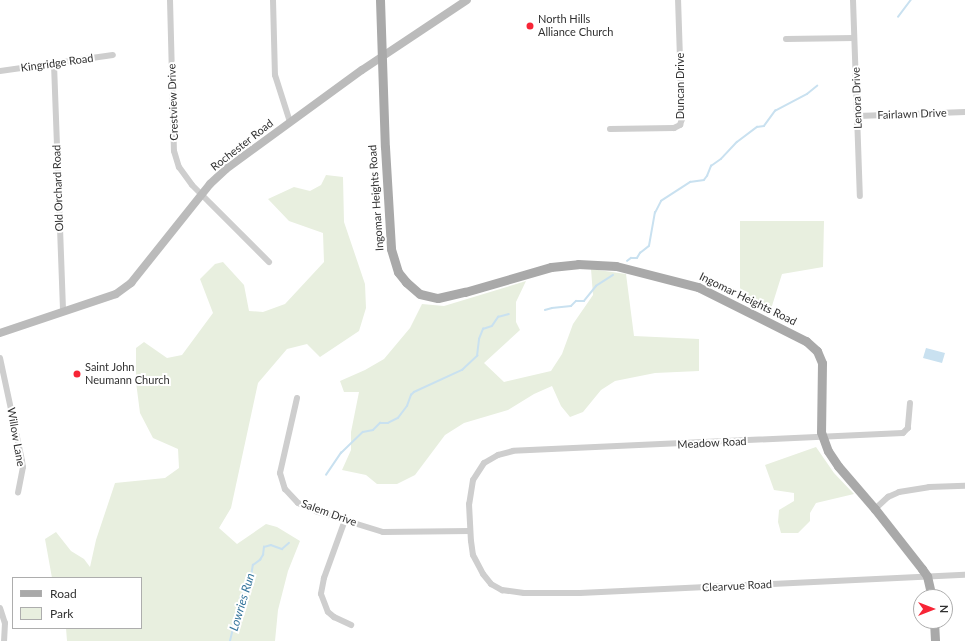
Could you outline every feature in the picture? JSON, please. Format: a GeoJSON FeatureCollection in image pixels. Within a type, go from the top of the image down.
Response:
{"type":"FeatureCollection","features":[{"type":"Feature","properties":{"kind":"main road","name":"Ingomar Heights Road"},"geometry":{"type":"LineString","coordinates":[[380,0],[381,57],[391,249],[398,272],[410,287],[426,296],[445,297],[544,268],[590,264],[634,270],[698,287],[813,346],[820,356],[822,363],[822,438],[832,459],[875,509],[927,576],[930,589]]}},
{"type":"Feature","properties":{"kind":"main road"},"geometry":{"type":"LineString","coordinates":[[934,629],[935,641]]}},
{"type":"Feature","properties":{"kind":"street","name":"Crestview Drive"},"geometry":{"type":"LineString","coordinates":[[170,0],[174,151],[183,173],[192,185],[270,262]]}},
{"type":"Feature","properties":{"kind":"street"},"geometry":{"type":"LineString","coordinates":[[273,0],[275,75],[290,122]]}},
{"type":"Feature","properties":{"kind":"street","name":"Rochester Road"},"geometry":{"type":"LineString","coordinates":[[0,333],[110,297],[130,283],[202,194],[226,169],[381,57],[468,0]]}},
{"type":"Feature","properties":{"kind":"street","name":"Duncan Drive"},"geometry":{"type":"LineString","coordinates":[[610,129],[674,128],[680,125],[682,119],[678,0]]}},
{"type":"Feature","properties":{"kind":"street","name":"Lenora Drive"},"geometry":{"type":"LineString","coordinates":[[853,0],[860,196]]}},
{"type":"Feature","properties":{"kind":"street"},"geometry":{"type":"LineString","coordinates":[[786,39],[854,38]]}},
{"type":"Feature","properties":{"kind":"street","name":"Kingridge Road"},"geometry":{"type":"LineString","coordinates":[[0,71],[113,55]]}},
{"type":"Feature","properties":{"kind":"street","name":"Old Orchard Road"},"geometry":{"type":"LineString","coordinates":[[54,64],[63,312]]}},
{"type":"Feature","properties":{"kind":"street","name":"Fairlawn Drive"},"geometry":{"type":"LineString","coordinates":[[858,116],[965,112]]}},
{"type":"Feature","properties":{"kind":"street","name":"Willow Lane"},"geometry":{"type":"LineString","coordinates":[[0,358],[23,467],[18,493]]}},
{"type":"Feature","properties":{"kind":"street","name":"Salem Drive"},"geometry":{"type":"LineString","coordinates":[[297,398],[281,464],[281,481],[285,489],[298,503],[345,520],[391,533],[470,531]]}},
{"type":"Feature","properties":{"kind":"street","name":"Meadow Road"},"geometry":{"type":"LineString","coordinates":[[470,531],[469,504],[473,480],[480,468],[490,459],[512,452],[822,438],[903,432],[908,428],[910,403]]}},
{"type":"Feature","properties":{"kind":"street"},"geometry":{"type":"LineString","coordinates":[[875,509],[888,497],[899,492],[928,487],[965,486]]}},
{"type":"Feature","properties":{"kind":"street"},"geometry":{"type":"LineString","coordinates":[[345,520],[324,578],[321,594],[328,612],[334,617],[351,625]]}},
{"type":"Feature","properties":{"kind":"street","name":"Clearvue Road"},"geometry":{"type":"LineString","coordinates":[[470,531],[473,555],[483,574],[491,584],[509,592],[580,593],[965,575]]}},
{"type":"Feature","properties":{"kind":"street"},"geometry":{"type":"LineString","coordinates":[[0,608],[5,623],[4,641]]}},
{"type":"Feature","properties":{"kind":"green space"},"geometry":{"type":"Polygon","coordinates":[[[326,175],[343,177],[344,222],[365,284],[366,308],[359,331],[320,357],[307,344],[287,349],[258,383],[231,508],[219,528],[237,544],[266,524],[277,527],[300,541],[288,571],[278,610],[275,641],[67,641],[66,629],[142,629],[142,577],[52,577],[45,539],[56,532],[71,551],[84,559],[90,567],[96,540],[115,483],[165,478],[179,468],[178,449],[153,438],[140,413],[136,382],[136,348],[144,342],[167,358],[182,355],[213,313],[200,279],[215,264],[223,262],[244,285],[249,311],[263,312],[285,304],[324,262],[323,233],[289,221],[268,199],[294,187],[310,191],[321,185],[326,175]]]}},
{"type":"Feature","properties":{"kind":"green space"},"geometry":{"type":"Polygon","coordinates":[[[740,221],[824,221],[823,267],[782,274],[771,309],[740,293],[740,221]]]}},
{"type":"Feature","properties":{"kind":"green space"},"geometry":{"type":"Polygon","coordinates":[[[591,269],[626,274],[634,336],[699,339],[699,371],[655,373],[615,381],[601,390],[583,412],[570,417],[561,406],[552,386],[534,394],[508,410],[464,423],[445,435],[415,475],[397,484],[377,484],[366,475],[342,470],[351,450],[351,432],[359,392],[344,392],[340,381],[365,370],[384,359],[410,328],[422,304],[444,306],[526,281],[516,302],[516,322],[520,330],[484,363],[504,382],[551,371],[562,354],[573,324],[593,295],[591,269]]]}},
{"type":"Feature","properties":{"kind":"green space"},"geometry":{"type":"Polygon","coordinates":[[[816,447],[834,473],[854,494],[816,503],[810,513],[810,521],[798,533],[781,533],[778,522],[779,510],[794,501],[794,493],[774,490],[765,465],[816,447]]]}},
{"type":"Feature","properties":{"kind":"water"},"geometry":{"type":"Polygon","coordinates":[[[926,348],[945,353],[942,363],[923,358],[926,348]]]}},
{"type":"Feature","properties":{"kind":"waterway"},"geometry":{"type":"LineString","coordinates":[[898,17],[911,0]]}},
{"type":"Feature","properties":{"kind":"waterway"},"geometry":{"type":"LineString","coordinates":[[627,261],[631,258],[637,258],[640,253],[649,246],[655,213],[661,201],[690,182],[704,180],[711,166],[721,159],[737,142],[757,127],[764,126],[775,111],[807,94],[817,86]]}},
{"type":"Feature","properties":{"kind":"waterway","name":"Lowries Run"},"geometry":{"type":"LineString","coordinates":[[545,310],[571,306],[576,301],[584,301],[596,286],[613,275]]}},
{"type":"Feature","properties":{"kind":"waterway","name":"Lowries Run"},"geometry":{"type":"LineString","coordinates":[[326,475],[341,453],[363,432],[373,430],[380,423],[388,423],[398,418],[407,406],[411,395],[414,392],[462,370],[477,356],[479,339],[483,329],[492,326],[498,317],[509,314]]}},
{"type":"Feature","properties":{"kind":"waterway","name":"Lowries Run"},"geometry":{"type":"LineString","coordinates":[[230,641],[241,596],[250,583],[253,565],[260,560],[263,555],[264,547],[271,545],[282,549],[289,543]]}},
{"type":"Feature","properties":{"kind":"place","name":"North Hills Alliance Church"},"geometry":{"type":"Point","coordinates":[530,26]}},
{"type":"Feature","properties":{"kind":"place","name":"Saint John Neumann Church"},"geometry":{"type":"Point","coordinates":[77,374]}}]}
